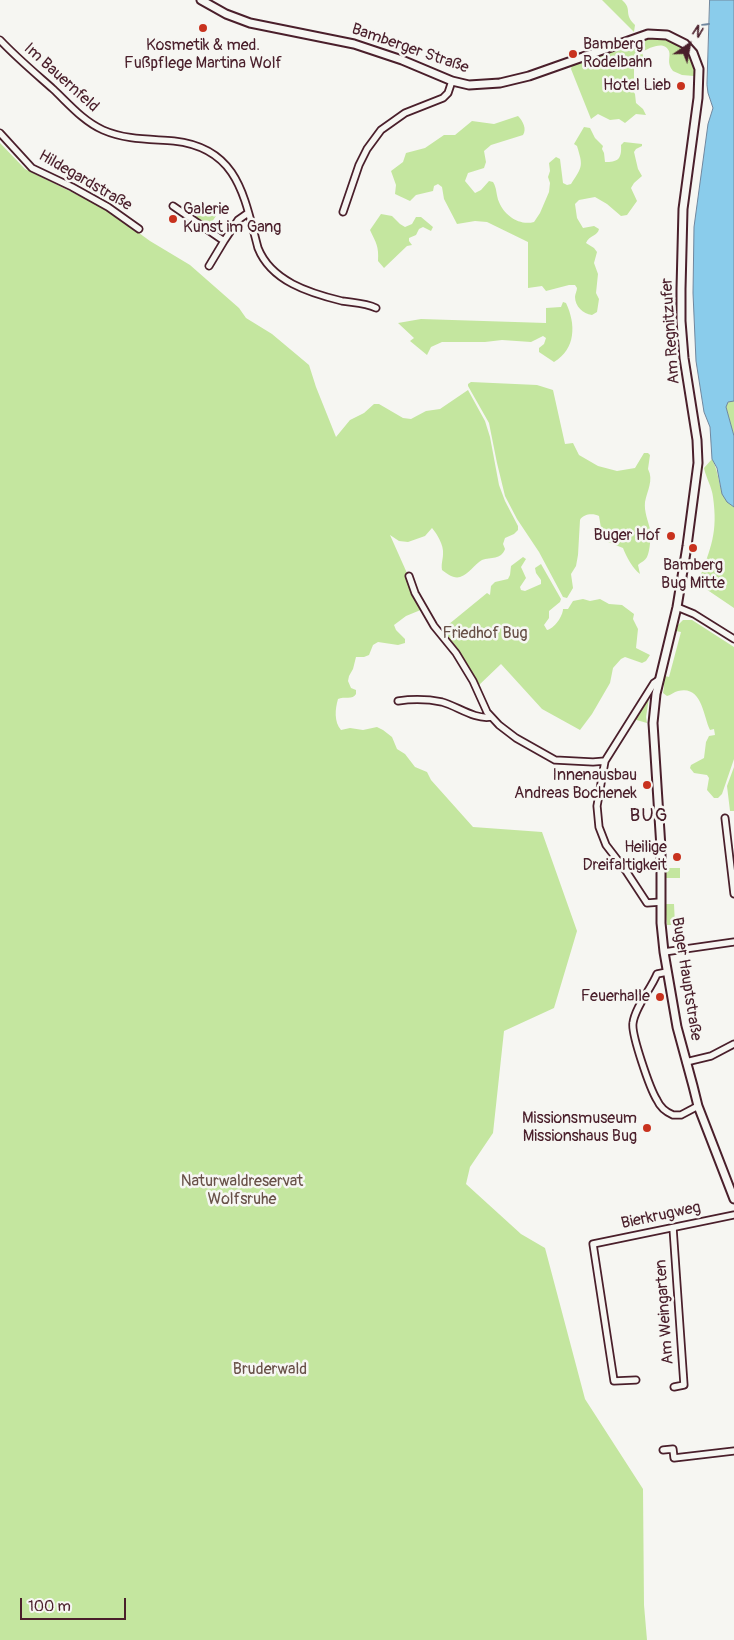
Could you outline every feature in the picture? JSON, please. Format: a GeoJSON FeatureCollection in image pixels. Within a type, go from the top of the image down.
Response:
{"type":"FeatureCollection","features":[{"type":"Feature","properties":{"kind":"street","name":"Bamberger Straße"},"geometry":{"type":"LineString","coordinates":[[200,0],[226,14],[250,23],[354,44],[402,60],[452,80],[474,85],[511,81],[648,34],[662,34],[674,38],[686,44],[693,53]]}},
{"type":"Feature","properties":{"kind":"street","name":"Im Bauernfeld"},"geometry":{"type":"LineString","coordinates":[[0,40],[76,112],[102,130],[138,139],[184,143],[201,148],[214,155],[226,165],[242,189],[248,214],[262,256],[267,265],[276,273],[303,289],[376,308]]}},
{"type":"Feature","properties":{"kind":"street","name":"Am Regnitzufer"},"geometry":{"type":"LineString","coordinates":[[677,607],[698,463],[681,320],[683,209],[698,98],[699,69],[693,53]]}},
{"type":"Feature","properties":{"kind":"street"},"geometry":{"type":"LineString","coordinates":[[343,212],[359,165],[367,149],[381,130],[395,118],[443,98],[448,93],[452,80]]}},
{"type":"Feature","properties":{"kind":"street","name":"Hildegardstraße"},"geometry":{"type":"LineString","coordinates":[[0,134],[32,168],[108,207],[139,229]]}},
{"type":"Feature","properties":{"kind":"street"},"geometry":{"type":"LineString","coordinates":[[173,206],[224,241]]}},
{"type":"Feature","properties":{"kind":"street"},"geometry":{"type":"LineString","coordinates":[[209,266],[238,220],[248,214]]}},
{"type":"Feature","properties":{"kind":"street"},"geometry":{"type":"LineString","coordinates":[[409,576],[415,592],[434,626],[464,665],[491,717],[516,738],[555,760],[605,761]]}},
{"type":"Feature","properties":{"kind":"street"},"geometry":{"type":"LineString","coordinates":[[677,607],[694,614],[734,639]]}},
{"type":"Feature","properties":{"kind":"street","name":"Buger Hauptstraße"},"geometry":{"type":"LineString","coordinates":[[677,607],[660,679],[653,723],[662,848],[661,902],[664,952],[678,1027],[698,1106],[734,1199]]}},
{"type":"Feature","properties":{"kind":"street"},"geometry":{"type":"LineString","coordinates":[[660,679],[648,691],[605,761],[596,806],[599,827],[606,845],[647,903],[661,902]]}},
{"type":"Feature","properties":{"kind":"street"},"geometry":{"type":"LineString","coordinates":[[398,700],[441,702],[480,717],[491,717]]}},
{"type":"Feature","properties":{"kind":"street"},"geometry":{"type":"LineString","coordinates":[[725,818],[734,894]]}},
{"type":"Feature","properties":{"kind":"street"},"geometry":{"type":"LineString","coordinates":[[664,952],[734,942]]}},
{"type":"Feature","properties":{"kind":"street"},"geometry":{"type":"LineString","coordinates":[[667,972],[657,974],[635,1017],[633,1030],[654,1093],[662,1107],[673,1115],[680,1115],[698,1106]]}},
{"type":"Feature","properties":{"kind":"street"},"geometry":{"type":"LineString","coordinates":[[686,1062],[715,1055],[734,1044]]}},
{"type":"Feature","properties":{"kind":"street","name":"Bierkrugweg"},"geometry":{"type":"LineString","coordinates":[[636,1380],[614,1381],[593,1244],[734,1215]]}},
{"type":"Feature","properties":{"kind":"street","name":"Am Weingarten"},"geometry":{"type":"LineString","coordinates":[[672,1228],[684,1385],[674,1387]]}},
{"type":"Feature","properties":{"kind":"street"},"geometry":{"type":"LineString","coordinates":[[663,1450],[673,1449],[674,1458],[734,1450]]}},
{"type":"Feature","properties":{"kind":"green space"},"geometry":{"type":"Polygon","coordinates":[[[602,0],[622,0],[625,3],[630,19],[635,25],[634,32],[602,0]]]}},
{"type":"Feature","properties":{"kind":"green space"},"geometry":{"type":"Polygon","coordinates":[[[648,38],[673,40],[684,46],[694,67],[694,76],[682,75],[673,71],[669,60],[669,51],[664,46],[660,45],[648,49],[642,52],[645,63],[634,68],[631,88],[635,94],[636,103],[643,109],[646,115],[636,114],[625,123],[619,119],[610,120],[598,114],[591,119],[571,69],[572,65],[648,38]]]}},
{"type":"Feature","properties":{"kind":"green space"},"geometry":{"type":"Polygon","coordinates":[[[518,116],[524,125],[523,135],[491,145],[484,151],[486,162],[484,168],[468,173],[465,181],[475,193],[481,190],[489,181],[493,182],[501,207],[508,215],[518,221],[534,222],[540,213],[549,192],[549,163],[556,157],[560,159],[563,183],[571,184],[581,166],[577,146],[574,144],[584,127],[590,128],[595,138],[603,146],[605,162],[616,161],[620,157],[621,145],[624,142],[642,144],[634,152],[638,169],[642,176],[631,188],[637,201],[627,215],[621,216],[595,197],[579,200],[575,204],[577,218],[583,228],[594,226],[599,229],[586,243],[597,252],[594,263],[598,274],[596,293],[599,299],[597,312],[592,315],[586,313],[578,306],[575,300],[577,288],[575,285],[546,291],[542,286],[528,288],[528,242],[487,222],[475,221],[457,224],[444,199],[442,187],[438,184],[434,186],[433,191],[416,195],[410,201],[395,194],[396,185],[391,171],[403,162],[406,153],[425,148],[444,135],[455,135],[472,121],[494,124],[518,116]]]}},
{"type":"Feature","properties":{"kind":"green space","name":"Bruderwald"},"geometry":{"type":"Polygon","coordinates":[[[0,143],[25,169],[106,209],[150,241],[190,265],[239,308],[246,318],[272,334],[309,365],[336,437],[350,420],[364,413],[374,404],[379,404],[403,418],[411,419],[426,411],[440,409],[468,390],[485,421],[499,485],[518,526],[518,530],[505,538],[503,544],[505,549],[501,555],[482,560],[466,574],[458,577],[451,576],[442,570],[442,547],[438,536],[432,528],[425,536],[408,542],[399,541],[390,535],[423,609],[406,616],[394,625],[396,630],[405,639],[405,643],[398,645],[378,642],[373,645],[369,655],[356,657],[348,681],[351,688],[356,690],[356,694],[353,697],[338,699],[336,719],[341,730],[350,728],[363,730],[377,727],[392,737],[397,749],[405,754],[415,767],[427,772],[431,780],[473,827],[542,832],[577,931],[554,1008],[504,1031],[493,1133],[470,1167],[466,1184],[521,1234],[545,1248],[585,1399],[643,1489],[644,1605],[647,1640],[0,1640],[0,143]]]}},
{"type":"Feature","properties":{"kind":"green space"},"geometry":{"type":"Polygon","coordinates":[[[203,207],[216,216],[209,226],[196,217],[203,207]]]}},
{"type":"Feature","properties":{"kind":"green space"},"geometry":{"type":"Polygon","coordinates":[[[381,214],[392,216],[405,227],[412,224],[416,217],[421,217],[433,227],[431,231],[423,227],[419,229],[416,235],[409,238],[412,245],[407,246],[384,268],[378,261],[377,248],[370,230],[381,214]]]}},
{"type":"Feature","properties":{"kind":"green space"},"geometry":{"type":"Polygon","coordinates":[[[563,302],[566,303],[569,311],[572,336],[567,350],[554,362],[539,352],[539,348],[544,344],[546,338],[543,336],[531,342],[502,340],[442,342],[431,347],[427,355],[410,341],[414,338],[398,323],[421,319],[546,323],[546,308],[561,307],[563,302]]]}},
{"type":"Feature","properties":{"kind":"green space"},"geometry":{"type":"Polygon","coordinates":[[[471,382],[537,385],[553,390],[565,444],[573,443],[579,455],[598,466],[617,471],[635,468],[644,453],[650,455],[648,469],[650,481],[645,506],[650,529],[650,543],[647,557],[638,565],[640,574],[630,562],[623,548],[608,542],[601,528],[599,516],[586,515],[580,520],[578,555],[576,566],[571,574],[573,588],[567,598],[563,597],[539,552],[517,519],[505,496],[489,423],[468,386],[471,382]]]}},
{"type":"Feature","properties":{"kind":"green space"},"geometry":{"type":"Polygon","coordinates":[[[734,401],[734,436],[726,407],[727,403],[734,401]]]}},
{"type":"Feature","properties":{"kind":"green space"},"geometry":{"type":"Polygon","coordinates":[[[712,459],[722,491],[734,507],[734,608],[703,587],[699,580],[710,549],[715,521],[713,497],[704,468],[712,459]]]}},
{"type":"Feature","properties":{"kind":"green space","name":"Friedhof Bug"},"geometry":{"type":"Polygon","coordinates":[[[523,557],[526,559],[521,567],[526,578],[520,587],[521,590],[525,591],[541,584],[535,568],[541,564],[561,599],[549,611],[549,618],[544,625],[547,630],[558,622],[563,609],[568,609],[573,601],[600,599],[609,604],[622,605],[634,614],[633,619],[638,629],[636,648],[650,655],[642,663],[625,657],[621,659],[613,668],[610,683],[592,714],[580,730],[542,709],[501,664],[478,686],[466,662],[443,629],[487,593],[490,595],[491,586],[495,582],[508,579],[511,566],[523,557]]]}},
{"type":"Feature","properties":{"kind":"green space"},"geometry":{"type":"Polygon","coordinates":[[[683,620],[692,620],[734,647],[734,759],[722,794],[718,798],[714,798],[707,790],[709,778],[707,775],[694,773],[690,768],[691,765],[704,758],[706,742],[709,736],[715,735],[714,729],[710,730],[700,703],[692,692],[686,690],[678,691],[667,696],[663,693],[663,679],[665,676],[669,677],[681,632],[676,631],[678,625],[683,620]]]}},
{"type":"Feature","properties":{"kind":"green space"},"geometry":{"type":"Polygon","coordinates":[[[650,691],[646,717],[647,723],[633,719],[650,691]]]}},
{"type":"Feature","properties":{"kind":"green space"},"geometry":{"type":"Polygon","coordinates":[[[734,767],[734,811],[730,811],[727,786],[734,767]]]}},
{"type":"Feature","properties":{"kind":"green space"},"geometry":{"type":"Polygon","coordinates":[[[666,868],[680,868],[680,878],[666,878],[666,868]]]}},
{"type":"Feature","properties":{"kind":"green space"},"geometry":{"type":"Polygon","coordinates":[[[665,904],[674,904],[675,925],[667,925],[665,904]]]}},
{"type":"Feature","properties":{"kind":"water"},"geometry":{"type":"Polygon","coordinates":[[[710,0],[734,0],[734,401],[728,402],[726,407],[734,436],[734,507],[727,502],[722,494],[717,468],[712,459],[710,427],[704,412],[696,361],[693,293],[694,227],[708,124],[713,108],[707,85],[710,0]]]}},
{"type":"Feature","properties":{"kind":"waterway"},"geometry":{"type":"LineString","coordinates":[[702,25],[709,24]]}},
{"type":"Feature","properties":{"kind":"place","name":"Kosmetik & med. Fußpflege Martina Wolf"},"geometry":{"type":"Point","coordinates":[203,28]}},
{"type":"Feature","properties":{"kind":"place","name":"Bamberg Rodelbahn"},"geometry":{"type":"Point","coordinates":[573,54]}},
{"type":"Feature","properties":{"kind":"place","name":"Hotel Lieb"},"geometry":{"type":"Point","coordinates":[681,86]}},
{"type":"Feature","properties":{"kind":"place","name":"Galerie Kunst im Gang"},"geometry":{"type":"Point","coordinates":[173,219]}},
{"type":"Feature","properties":{"kind":"place","name":"Buger Hof"},"geometry":{"type":"Point","coordinates":[671,536]}},
{"type":"Feature","properties":{"kind":"place","name":"Bamberg Bug Mitte"},"geometry":{"type":"Point","coordinates":[693,548]}},
{"type":"Feature","properties":{"kind":"place","name":"Innenausbau Andreas Bochenek"},"geometry":{"type":"Point","coordinates":[647,785]}},
{"type":"Feature","properties":{"kind":"place","name":"Heilige Dreifaltigkeit"},"geometry":{"type":"Point","coordinates":[677,857]}},
{"type":"Feature","properties":{"kind":"place","name":"Feuerhalle"},"geometry":{"type":"Point","coordinates":[660,997]}},
{"type":"Feature","properties":{"kind":"place","name":"Missionsmuseum Missionshaus Bug"},"geometry":{"type":"Point","coordinates":[647,1128]}},
{"type":"Feature","properties":{"kind":"district","name":"BUG"},"geometry":{"type":"Point","coordinates":[649,816]}},
{"type":"Feature","properties":{"kind":"park label","name":"Naturwaldreservat Wolfsruhe"},"geometry":{"type":"Point","coordinates":[242,1191]}}]}
